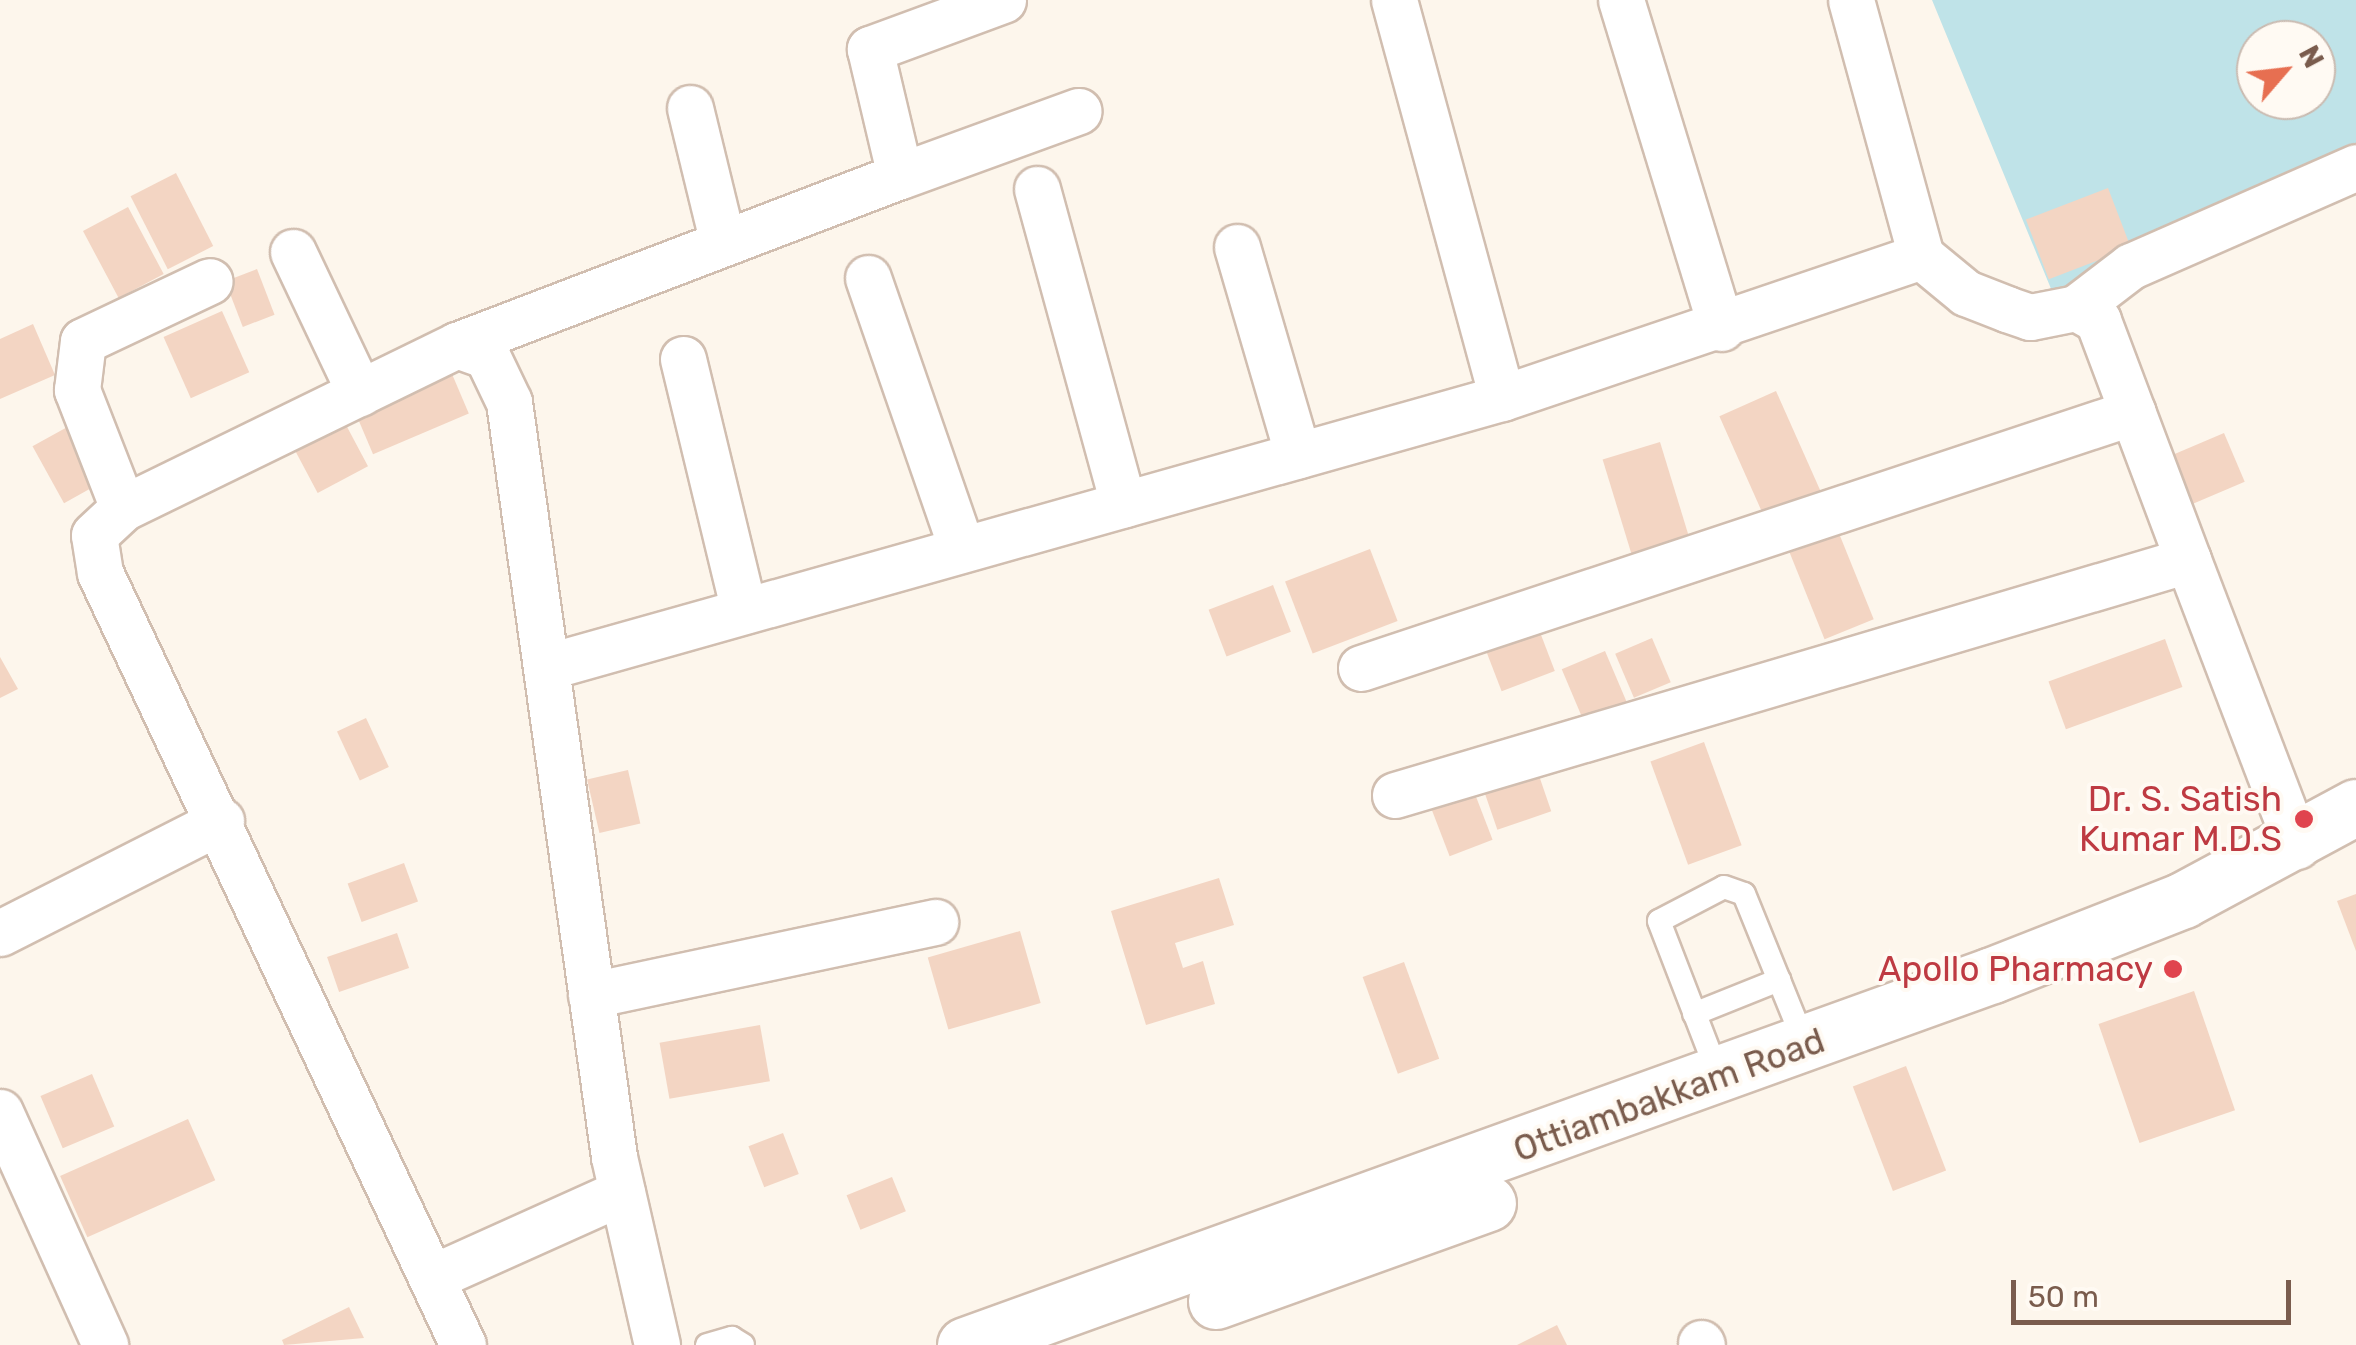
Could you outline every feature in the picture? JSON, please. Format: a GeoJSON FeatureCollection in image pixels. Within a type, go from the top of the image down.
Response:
{"type":"FeatureCollection","features":[{"type":"Feature","properties":{"kind":"street"},"geometry":{"type":"LineString","coordinates":[[900,176],[870,49],[1003,0]]}},
{"type":"Feature","properties":{"kind":"street"},"geometry":{"type":"LineString","coordinates":[[1394,0],[1502,398]]}},
{"type":"Feature","properties":{"kind":"street"},"geometry":{"type":"LineString","coordinates":[[1621,0],[1721,328]]}},
{"type":"Feature","properties":{"kind":"street"},"geometry":{"type":"LineString","coordinates":[[1851,0],[1922,256],[1966,293],[2030,317],[2076,308],[2131,266],[2356,166]]}},
{"type":"Feature","properties":{"kind":"street"},"geometry":{"type":"LineString","coordinates":[[690,108],[723,243]]}},
{"type":"Feature","properties":{"kind":"street"},"geometry":{"type":"LineString","coordinates":[[463,1345],[221,821],[100,573],[94,536],[122,508],[458,345],[1079,111]]}},
{"type":"Feature","properties":{"kind":"street"},"geometry":{"type":"LineString","coordinates":[[1037,189],[1123,504]]}},
{"type":"Feature","properties":{"kind":"street"},"geometry":{"type":"LineString","coordinates":[[1236,247],[1298,455]]}},
{"type":"Feature","properties":{"kind":"street"},"geometry":{"type":"LineString","coordinates":[[293,252],[360,393]]}},
{"type":"Feature","properties":{"kind":"street"},"geometry":{"type":"LineString","coordinates":[[546,667],[1502,398],[1721,328],[1922,256]]}},
{"type":"Feature","properties":{"kind":"street"},"geometry":{"type":"LineString","coordinates":[[868,278],[962,550]]}},
{"type":"Feature","properties":{"kind":"street"},"geometry":{"type":"LineString","coordinates":[[122,508],[76,390],[83,342],[210,281]]}},
{"type":"Feature","properties":{"kind":"street"},"geometry":{"type":"LineString","coordinates":[[2076,308],[2098,320],[2297,846]]}},
{"type":"Feature","properties":{"kind":"street"},"geometry":{"type":"LineString","coordinates":[[458,345],[487,356],[509,402],[622,1192],[657,1345]]}},
{"type":"Feature","properties":{"kind":"street"},"geometry":{"type":"LineString","coordinates":[[683,359],[744,611]]}},
{"type":"Feature","properties":{"kind":"street"},"geometry":{"type":"LineString","coordinates":[[1361,668],[2133,412]]}},
{"type":"Feature","properties":{"kind":"street"},"geometry":{"type":"LineString","coordinates":[[1394,795],[2188,560]]}},
{"type":"Feature","properties":{"kind":"street","name":"Ottiambakkam Road"},"geometry":{"type":"LineString","coordinates":[[965,1345],[1720,1078],[2183,900],[2297,846],[2356,808]]}},
{"type":"Feature","properties":{"kind":"street"},"geometry":{"type":"LineString","coordinates":[[0,933],[221,821]]}},
{"type":"Feature","properties":{"kind":"street","name":"Ottiambakkam Road"},"geometry":{"type":"LineString","coordinates":[[1080,1345],[1351,1254],[2195,934],[2356,840]]}},
{"type":"Feature","properties":{"kind":"street"},"geometry":{"type":"LineString","coordinates":[[592,995],[936,922]]}},
{"type":"Feature","properties":{"kind":"street"},"geometry":{"type":"LineString","coordinates":[[0,1112],[105,1345]]}},
{"type":"Feature","properties":{"kind":"street"},"geometry":{"type":"LineString","coordinates":[[433,1278],[622,1192]]}},
{"type":"Feature","properties":{"kind":"lane"},"geometry":{"type":"LineString","coordinates":[[1720,1078],[1659,922],[1724,887],[1744,894],[1805,1045]]}},
{"type":"Feature","properties":{"kind":"lane"},"geometry":{"type":"LineString","coordinates":[[1694,1014],[1779,980]]}},
{"type":"Feature","properties":{"kind":"lane"},"geometry":{"type":"LineString","coordinates":[[708,1345],[732,1338],[743,1345]]}},
{"type":"Feature","properties":{"kind":"water"},"geometry":{"type":"Polygon","coordinates":[[[1932,0],[2356,0],[2356,168],[2054,296],[1932,0]]]}},
{"type":"Feature","properties":{"kind":"building"},"geometry":{"type":"Polygon","coordinates":[[[176,173],[213,246],[168,269],[131,196],[176,173]]]}},
{"type":"Feature","properties":{"kind":"building"},"geometry":{"type":"Polygon","coordinates":[[[2108,188],[2131,248],[2049,279],[2026,220],[2108,188]]]}},
{"type":"Feature","properties":{"kind":"building"},"geometry":{"type":"Polygon","coordinates":[[[128,207],[164,274],[119,298],[83,231],[128,207]]]}},
{"type":"Feature","properties":{"kind":"building"},"geometry":{"type":"Polygon","coordinates":[[[257,269],[275,315],[243,327],[225,281],[257,269]]]}},
{"type":"Feature","properties":{"kind":"building"},"geometry":{"type":"Polygon","coordinates":[[[222,311],[249,372],[191,398],[164,337],[222,311]]]}},
{"type":"Feature","properties":{"kind":"building"},"geometry":{"type":"Polygon","coordinates":[[[33,324],[55,375],[0,399],[0,339],[33,324]]]}},
{"type":"Feature","properties":{"kind":"building"},"geometry":{"type":"Polygon","coordinates":[[[452,374],[469,414],[373,454],[356,415],[452,374]]]}},
{"type":"Feature","properties":{"kind":"building"},"geometry":{"type":"Polygon","coordinates":[[[1776,391],[1824,500],[1768,525],[1719,416],[1776,391]]]}},
{"type":"Feature","properties":{"kind":"building"},"geometry":{"type":"Polygon","coordinates":[[[337,408],[368,466],[318,493],[287,435],[337,408]]]}},
{"type":"Feature","properties":{"kind":"building"},"geometry":{"type":"Polygon","coordinates":[[[71,425],[103,482],[64,503],[33,446],[71,425]]]}},
{"type":"Feature","properties":{"kind":"building"},"geometry":{"type":"Polygon","coordinates":[[[2224,433],[2245,482],[2183,508],[2162,459],[2224,433]]]}},
{"type":"Feature","properties":{"kind":"building"},"geometry":{"type":"Polygon","coordinates":[[[1660,442],[1691,542],[1633,560],[1603,460],[1660,442]]]}},
{"type":"Feature","properties":{"kind":"building"},"geometry":{"type":"Polygon","coordinates":[[[1834,521],[1874,619],[1825,639],[1785,541],[1834,521]]]}},
{"type":"Feature","properties":{"kind":"building"},"geometry":{"type":"Polygon","coordinates":[[[1370,549],[1398,621],[1313,653],[1285,582],[1370,549]]]}},
{"type":"Feature","properties":{"kind":"building"},"geometry":{"type":"Polygon","coordinates":[[[1273,585],[1291,632],[1227,656],[1209,610],[1273,585]]]}},
{"type":"Feature","properties":{"kind":"building"},"geometry":{"type":"Polygon","coordinates":[[[1538,627],[1555,671],[1502,691],[1485,647],[1538,627]]]}},
{"type":"Feature","properties":{"kind":"building"},"geometry":{"type":"Polygon","coordinates":[[[1652,638],[1671,682],[1634,698],[1615,654],[1652,638]]]}},
{"type":"Feature","properties":{"kind":"building"},"geometry":{"type":"Polygon","coordinates":[[[2165,639],[2182,687],[2066,729],[2048,681],[2165,639]]]}},
{"type":"Feature","properties":{"kind":"building"},"geometry":{"type":"Polygon","coordinates":[[[1605,651],[1630,711],[1587,729],[1562,669],[1605,651]]]}},
{"type":"Feature","properties":{"kind":"building"},"geometry":{"type":"Polygon","coordinates":[[[0,657],[18,689],[0,698],[0,657]]]}},
{"type":"Feature","properties":{"kind":"building"},"geometry":{"type":"Polygon","coordinates":[[[366,718],[389,767],[360,780],[337,732],[366,718]]]}},
{"type":"Feature","properties":{"kind":"building"},"geometry":{"type":"Polygon","coordinates":[[[1704,742],[1742,845],[1688,865],[1650,761],[1704,742]]]}},
{"type":"Feature","properties":{"kind":"building"},"geometry":{"type":"Polygon","coordinates":[[[1535,764],[1551,811],[1497,830],[1481,783],[1535,764]]]}},
{"type":"Feature","properties":{"kind":"building"},"geometry":{"type":"Polygon","coordinates":[[[628,770],[640,824],[599,833],[587,779],[628,770]]]}},
{"type":"Feature","properties":{"kind":"building"},"geometry":{"type":"Polygon","coordinates":[[[1470,781],[1493,840],[1450,856],[1427,797],[1470,781]]]}},
{"type":"Feature","properties":{"kind":"building"},"geometry":{"type":"Polygon","coordinates":[[[404,863],[418,902],[362,922],[348,884],[404,863]]]}},
{"type":"Feature","properties":{"kind":"building"},"geometry":{"type":"Polygon","coordinates":[[[1219,878],[1234,925],[1175,943],[1183,968],[1203,961],[1215,1004],[1146,1025],[1111,911],[1219,878]]]}},
{"type":"Feature","properties":{"kind":"building"},"geometry":{"type":"Polygon","coordinates":[[[2356,894],[2356,951],[2337,901],[2356,894]]]}},
{"type":"Feature","properties":{"kind":"building"},"geometry":{"type":"Polygon","coordinates":[[[1020,931],[1041,1003],[948,1030],[928,957],[1020,931]]]}},
{"type":"Feature","properties":{"kind":"building"},"geometry":{"type":"Polygon","coordinates":[[[397,933],[409,968],[339,992],[327,957],[397,933]]]}},
{"type":"Feature","properties":{"kind":"building"},"geometry":{"type":"Polygon","coordinates":[[[1404,962],[1439,1059],[1398,1074],[1363,977],[1404,962]]]}},
{"type":"Feature","properties":{"kind":"building"},"geometry":{"type":"Polygon","coordinates":[[[2194,991],[2235,1110],[2140,1143],[2099,1024],[2194,991]]]}},
{"type":"Feature","properties":{"kind":"building"},"geometry":{"type":"Polygon","coordinates":[[[760,1025],[770,1081],[669,1099],[660,1043],[760,1025]]]}},
{"type":"Feature","properties":{"kind":"building"},"geometry":{"type":"Polygon","coordinates":[[[1906,1066],[1946,1171],[1893,1191],[1853,1086],[1906,1066]]]}},
{"type":"Feature","properties":{"kind":"building"},"geometry":{"type":"Polygon","coordinates":[[[92,1074],[114,1126],[63,1148],[40,1096],[92,1074]]]}},
{"type":"Feature","properties":{"kind":"building"},"geometry":{"type":"Polygon","coordinates":[[[188,1119],[215,1180],[87,1237],[60,1176],[188,1119]]]}},
{"type":"Feature","properties":{"kind":"building"},"geometry":{"type":"Polygon","coordinates":[[[783,1133],[799,1174],[764,1187],[748,1146],[783,1133]]]}},
{"type":"Feature","properties":{"kind":"building"},"geometry":{"type":"Polygon","coordinates":[[[892,1177],[906,1211],[860,1230],[847,1195],[892,1177]]]}},
{"type":"Feature","properties":{"kind":"building"},"geometry":{"type":"Polygon","coordinates":[[[349,1307],[364,1338],[284,1345],[282,1340],[349,1307]]]}},
{"type":"Feature","properties":{"kind":"building"},"geometry":{"type":"Polygon","coordinates":[[[1557,1325],[1567,1345],[1517,1345],[1557,1325]]]}},
{"type":"Feature","properties":{"kind":"place","name":"Dr. S. Satish Kumar M.D.S"},"geometry":{"type":"Point","coordinates":[2304,819]}},
{"type":"Feature","properties":{"kind":"place","name":"Apollo Pharmacy"},"geometry":{"type":"Point","coordinates":[2173,969]}}]}
